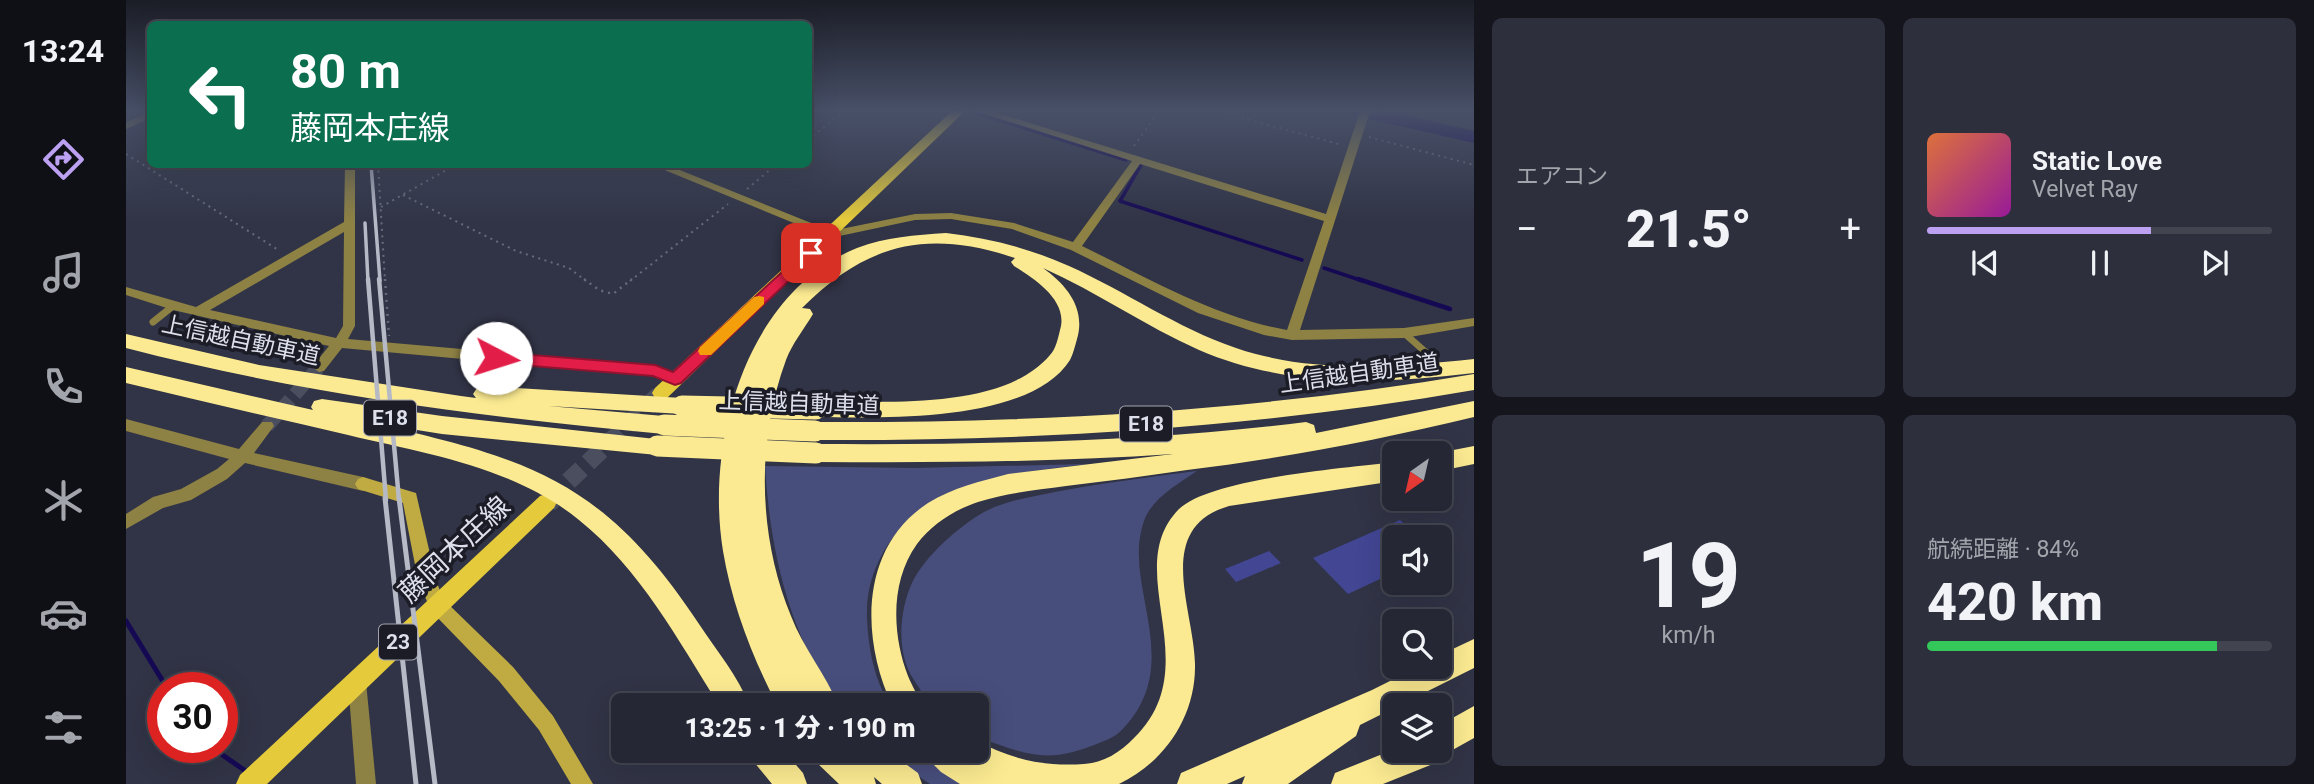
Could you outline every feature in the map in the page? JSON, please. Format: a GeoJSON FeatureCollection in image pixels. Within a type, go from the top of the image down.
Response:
{"type":"FeatureCollection","features":[{"type":"Feature","properties":{"kind":"highway"},"geometry":{"type":"LineString","coordinates":[[785,693],[773,673],[760,640],[741,575],[731,489],[733,441],[751,377],[767,344],[787,313],[820,278],[862,252],[892,243],[928,238],[966,239],[1004,247],[1061,269],[1178,333],[1231,354],[1285,368],[1367,375],[1474,366]]}},
{"type":"Feature","properties":{"kind":"highway"},"geometry":{"type":"LineString","coordinates":[[159,350],[436,390],[570,401],[682,406],[760,408],[816,409],[940,406],[986,399],[1013,390],[1038,378],[1060,358],[1070,335],[1068,310],[1054,287],[1031,268],[1016,260],[981,249],[927,246],[877,256],[837,278],[812,302],[788,338],[771,374],[760,408],[757,417],[753,467],[755,514],[764,570],[783,633],[796,661],[816,693]]}},
{"type":"Feature","properties":{"kind":"highway","name":"上信越自動車道"},"geometry":{"type":"LineString","coordinates":[[126,341],[353,390],[534,414],[661,436]]}},
{"type":"Feature","properties":{"kind":"highway","name":"上信越自動車道"},"geometry":{"type":"LineString","coordinates":[[126,365],[238,391],[346,411],[545,437],[661,436],[1036,453],[1129,448],[1299,432],[1474,407]]}},
{"type":"Feature","properties":{"kind":"highway"},"geometry":{"type":"LineString","coordinates":[[126,375],[452,451],[540,483],[586,511],[634,558],[670,604],[727,693]]}},
{"type":"Feature","properties":{"kind":"highway","name":"上信越自動車道"},"geometry":{"type":"LineString","coordinates":[[815,442],[1133,425],[1299,410],[1474,382]]}},
{"type":"Feature","properties":{"kind":"highway"},"geometry":{"type":"LineString","coordinates":[[902,693],[892,670],[882,622],[882,601],[894,561],[914,530],[928,517],[962,498],[984,490],[1032,480],[1267,451],[1405,425],[1474,407]]}},
{"type":"Feature","properties":{"kind":"highway"},"geometry":{"type":"LineString","coordinates":[[1452,459],[1474,454]]}},
{"type":"Feature","properties":{"kind":"highway"},"geometry":{"type":"LineString","coordinates":[[988,763],[1050,781],[1077,783],[1103,776],[1126,765],[1144,751],[1160,733],[1171,712],[1178,689],[1181,667],[1171,554],[1181,524],[1191,512],[1221,498],[1239,494],[1382,473]]}},
{"type":"Feature","properties":{"kind":"highway"},"geometry":{"type":"LineString","coordinates":[[1396,693],[1474,653]]}},
{"type":"Feature","properties":{"kind":"highway"},"geometry":{"type":"LineString","coordinates":[[892,670],[908,693]]}},
{"type":"Feature","properties":{"kind":"highway"},"geometry":{"type":"LineString","coordinates":[[1192,784],[1382,700]]}},
{"type":"Feature","properties":{"kind":"highway"},"geometry":{"type":"LineString","coordinates":[[1257,784],[1272,777],[1382,700]]}},
{"type":"Feature","properties":{"kind":"highway"},"geometry":{"type":"LineString","coordinates":[[1452,735],[1474,721]]}},
{"type":"Feature","properties":{"kind":"highway"},"geometry":{"type":"LineString","coordinates":[[775,763],[792,784]]}},
{"type":"Feature","properties":{"kind":"highway"},"geometry":{"type":"LineString","coordinates":[[839,763],[861,784]]}},
{"type":"Feature","properties":{"kind":"highway"},"geometry":{"type":"LineString","coordinates":[[880,763],[907,784]]}},
{"type":"Feature","properties":{"kind":"highway"},"geometry":{"type":"LineString","coordinates":[[955,763],[988,784]]}},
{"type":"Feature","properties":{"kind":"highway"},"geometry":{"type":"LineString","coordinates":[[1346,784],[1398,763]]}},
{"type":"Feature","properties":{"kind":"highway"},"geometry":{"type":"LineString","coordinates":[[1378,784],[1409,763]]}},
{"type":"Feature","properties":{"kind":"main road"},"geometry":{"type":"LineString","coordinates":[[661,393],[921,148]]}},
{"type":"Feature","properties":{"kind":"main road","name":"藤岡本庄線"},"geometry":{"type":"LineString","coordinates":[[249,784],[547,502]]}},
{"type":"Feature","properties":{"kind":"street"},"geometry":{"type":"LineString","coordinates":[[1096,148],[1329,219]]}},
{"type":"Feature","properties":{"kind":"street"},"geometry":{"type":"LineString","coordinates":[[1293,335],[1352,148]]}},
{"type":"Feature","properties":{"kind":"street"},"geometry":{"type":"LineString","coordinates":[[1075,247],[1132,159]]}},
{"type":"Feature","properties":{"kind":"street"},"geometry":{"type":"LineString","coordinates":[[319,367],[349,326],[350,168]]}},
{"type":"Feature","properties":{"kind":"street"},"geometry":{"type":"LineString","coordinates":[[664,168],[830,235],[915,217],[951,216],[1014,226],[1075,247],[1202,310],[1264,330],[1293,335],[1404,333],[1474,322]]}},
{"type":"Feature","properties":{"kind":"street"},"geometry":{"type":"LineString","coordinates":[[198,311],[349,224]]}},
{"type":"Feature","properties":{"kind":"street"},"geometry":{"type":"LineString","coordinates":[[126,291],[173,306],[339,343],[655,371],[675,379]]}},
{"type":"Feature","properties":{"kind":"street"},"geometry":{"type":"LineString","coordinates":[[126,425],[410,498],[427,580],[437,605],[514,684],[546,723],[583,784]]}},
{"type":"Feature","properties":{"kind":"street"},"geometry":{"type":"LineString","coordinates":[[126,522],[159,502],[186,495],[222,474],[242,456],[267,426]]}},
{"type":"Feature","properties":{"kind":"street"},"geometry":{"type":"LineString","coordinates":[[357,682],[366,784]]}},
{"type":"Feature","properties":{"kind":"lane"},"geometry":{"type":"LineString","coordinates":[[153,322],[173,306]]}},
{"type":"Feature","properties":{"kind":"lane"},"geometry":{"type":"LineString","coordinates":[[1404,333],[1430,356]]}},
{"type":"Feature","properties":{"kind":"path"},"geometry":{"type":"LineString","coordinates":[[1132,159],[1138,148]]}},
{"type":"Feature","properties":{"kind":"path"},"geometry":{"type":"LineString","coordinates":[[1408,148],[1474,165]]}},
{"type":"Feature","properties":{"kind":"path"},"geometry":{"type":"LineString","coordinates":[[126,154],[147,167]]}},
{"type":"Feature","properties":{"kind":"path"},"geometry":{"type":"LineString","coordinates":[[148,168],[290,258]]}},
{"type":"Feature","properties":{"kind":"path"},"geometry":{"type":"LineString","coordinates":[[378,168],[390,349]]}},
{"type":"Feature","properties":{"kind":"path"},"geometry":{"type":"LineString","coordinates":[[380,208],[450,168]]}},
{"type":"Feature","properties":{"kind":"path"},"geometry":{"type":"LineString","coordinates":[[403,195],[516,251],[569,268],[599,290],[613,293],[772,168]]}},
{"type":"Feature","properties":{"kind":"shaded area"},"geometry":{"type":"Polygon","coordinates":[[[1088,464],[1002,476],[947,494],[923,508],[902,527],[884,551],[869,591],[869,641],[873,663],[884,693],[832,693],[807,650],[785,591],[772,529],[765,466],[914,468],[1088,464]]]}},
{"type":"Feature","properties":{"kind":"shaded area"},"geometry":{"type":"Polygon","coordinates":[[[1197,471],[1159,498],[1144,521],[1139,544],[1140,568],[1151,643],[1151,668],[1145,693],[1132,718],[1120,732],[1085,748],[1053,755],[1026,753],[989,741],[989,693],[922,693],[904,658],[901,632],[904,606],[912,583],[925,563],[953,534],[984,512],[1018,500],[1090,486],[1197,471]]]}},
{"type":"Feature","properties":{"kind":"shaded area"},"geometry":{"type":"Polygon","coordinates":[[[899,763],[940,763],[965,784],[930,784],[899,763]]]}},
{"type":"Feature","properties":{"kind":"building"},"geometry":{"type":"Polygon","coordinates":[[[1400,520],[1406,525],[1389,525],[1400,520]]]}},
{"type":"Feature","properties":{"kind":"building"},"geometry":{"type":"Polygon","coordinates":[[[1382,528],[1382,578],[1348,594],[1313,558],[1382,528]]]}},
{"type":"Feature","properties":{"kind":"building"},"geometry":{"type":"Polygon","coordinates":[[[1269,551],[1281,563],[1236,582],[1225,569],[1269,551]]]}},
{"type":"Feature","properties":{"kind":"waterway"},"geometry":{"type":"LineString","coordinates":[[1086,148],[1126,160]]}},
{"type":"Feature","properties":{"kind":"waterway"},"geometry":{"type":"LineString","coordinates":[[1141,165],[1120,201],[1302,260]]}},
{"type":"Feature","properties":{"kind":"waterway"},"geometry":{"type":"LineString","coordinates":[[1324,268],[1363,281]]}},
{"type":"Feature","properties":{"kind":"waterway"},"geometry":{"type":"LineString","coordinates":[[1358,279],[1450,309]]}},
{"type":"Feature","properties":{"kind":"waterway"},"geometry":{"type":"LineString","coordinates":[[126,621],[157,672]]}},
{"type":"Feature","properties":{"kind":"waterway"},"geometry":{"type":"LineString","coordinates":[[234,763],[247,772]]}},
{"type":"Feature","properties":{"kind":"tunnel"},"geometry":{"type":"LineString","coordinates":[[267,426],[319,367]]}},
{"type":"Feature","properties":{"kind":"tunnel"},"geometry":{"type":"LineString","coordinates":[[549,500],[659,395]]}},
{"type":"Feature","properties":{"kind":"railway"},"geometry":{"type":"LineString","coordinates":[[371,168],[380,281]]}},
{"type":"Feature","properties":{"kind":"railway"},"geometry":{"type":"LineString","coordinates":[[365,223],[368,281]]}},
{"type":"Feature","properties":{"kind":"railway"},"geometry":{"type":"LineString","coordinates":[[368,279],[386,500]]}},
{"type":"Feature","properties":{"kind":"railway"},"geometry":{"type":"LineString","coordinates":[[379,279],[399,500]]}},
{"type":"Feature","properties":{"kind":"railway"},"geometry":{"type":"LineString","coordinates":[[385,498],[416,784]]}},
{"type":"Feature","properties":{"kind":"railway"},"geometry":{"type":"LineString","coordinates":[[399,498],[435,784]]}},
{"type":"Feature","properties":{"kind":"slow traffic"},"geometry":{"type":"LineString","coordinates":[[706,351],[759,301]]}},
{"type":"Feature","properties":{"kind":"route"},"geometry":{"type":"LineString","coordinates":[[496,358],[655,371],[675,379],[811,253]]}}]}
